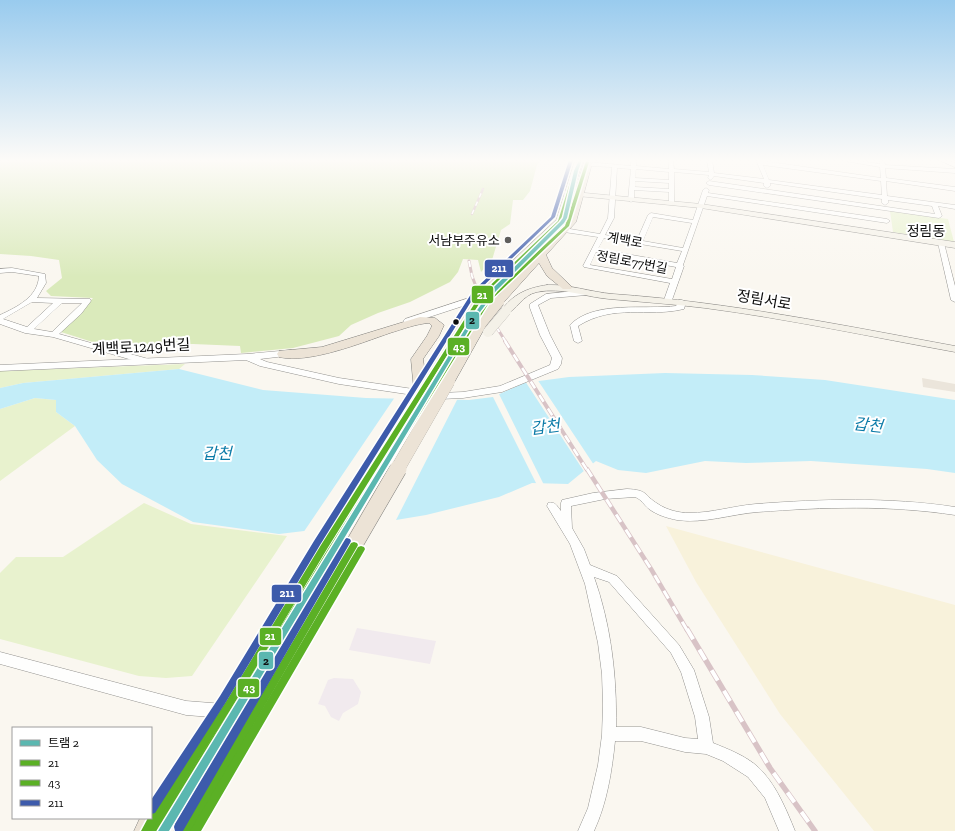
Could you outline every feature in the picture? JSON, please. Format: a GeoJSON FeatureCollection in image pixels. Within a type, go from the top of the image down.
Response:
{"type":"FeatureCollection","features":[{"type":"Feature","properties":{"kind":"main road"},"geometry":{"type":"LineString","coordinates":[[146,831],[224,711],[470,307],[560,221],[566,199]]}},
{"type":"Feature","properties":{"kind":"main road"},"geometry":{"type":"LineString","coordinates":[[186,831],[352,548],[472,339],[485,327],[502,306],[518,279],[542,256],[571,222],[578,199]]}},
{"type":"Feature","properties":{"kind":"main road"},"geometry":{"type":"LineString","coordinates":[[620,199],[701,206],[955,245]]}},
{"type":"Feature","properties":{"kind":"main road"},"geometry":{"type":"LineString","coordinates":[[542,256],[543,263],[549,272],[567,287]]}},
{"type":"Feature","properties":{"kind":"main road"},"geometry":{"type":"LineString","coordinates":[[502,306],[528,291],[550,287],[567,287]]}},
{"type":"Feature","properties":{"kind":"main road","name":"정림서로"},"geometry":{"type":"LineString","coordinates":[[567,287],[584,293],[668,300],[754,313],[955,349]]}},
{"type":"Feature","properties":{"kind":"main road"},"geometry":{"type":"LineString","coordinates":[[283,354],[298,355],[326,349],[398,327],[430,320],[438,325],[433,336],[417,359],[423,384]]}},
{"type":"Feature","properties":{"kind":"street","name":"정림로77번길"},"geometry":{"type":"LineString","coordinates":[[613,199],[611,218],[586,266],[675,282]]}},
{"type":"Feature","properties":{"kind":"street"},"geometry":{"type":"LineString","coordinates":[[672,199],[672,203]]}},
{"type":"Feature","properties":{"kind":"street"},"geometry":{"type":"LineString","coordinates":[[668,300],[703,199]]}},
{"type":"Feature","properties":{"kind":"street"},"geometry":{"type":"LineString","coordinates":[[738,199],[887,221]]}},
{"type":"Feature","properties":{"kind":"street"},"geometry":{"type":"LineString","coordinates":[[793,220],[794,199]]}},
{"type":"Feature","properties":{"kind":"street"},"geometry":{"type":"LineString","coordinates":[[817,199],[939,216],[934,204]]}},
{"type":"Feature","properties":{"kind":"street"},"geometry":{"type":"LineString","coordinates":[[885,199],[888,235]]}},
{"type":"Feature","properties":{"kind":"street"},"geometry":{"type":"LineString","coordinates":[[891,199],[955,207]]}},
{"type":"Feature","properties":{"kind":"street"},"geometry":{"type":"LineString","coordinates":[[639,242],[651,215],[695,222]]}},
{"type":"Feature","properties":{"kind":"street","name":"계백로"},"geometry":{"type":"LineString","coordinates":[[564,230],[686,250]]}},
{"type":"Feature","properties":{"kind":"street"},"geometry":{"type":"LineString","coordinates":[[941,243],[955,300]]}},
{"type":"Feature","properties":{"kind":"street"},"geometry":{"type":"LineString","coordinates":[[594,250],[680,266]]}},
{"type":"Feature","properties":{"kind":"street"},"geometry":{"type":"LineString","coordinates":[[0,272],[12,270],[43,275],[43,282],[32,300],[0,320]]}},
{"type":"Feature","properties":{"kind":"street"},"geometry":{"type":"LineString","coordinates":[[247,358],[264,364],[339,381],[440,396],[490,392],[509,386],[554,367],[557,358],[545,335],[534,308],[534,304],[549,296],[584,293]]}},
{"type":"Feature","properties":{"kind":"street"},"geometry":{"type":"LineString","coordinates":[[32,300],[87,301],[54,336]]}},
{"type":"Feature","properties":{"kind":"street"},"geometry":{"type":"LineString","coordinates":[[28,331],[61,300]]}},
{"type":"Feature","properties":{"kind":"street"},"geometry":{"type":"LineString","coordinates":[[578,341],[574,325],[586,317],[608,311],[672,309],[681,307],[682,302]]}},
{"type":"Feature","properties":{"kind":"street","name":"계백로1249번길"},"geometry":{"type":"LineString","coordinates":[[0,368],[247,358],[283,354],[329,346],[470,307]]}},
{"type":"Feature","properties":{"kind":"street"},"geometry":{"type":"LineString","coordinates":[[0,320],[28,331],[54,336],[149,362]]}},
{"type":"Feature","properties":{"kind":"street"},"geometry":{"type":"LineString","coordinates":[[567,527],[566,503],[601,495],[641,495],[653,506],[663,512],[671,515],[690,517],[747,508],[820,504],[896,504],[955,511]]}},
{"type":"Feature","properties":{"kind":"street"},"geometry":{"type":"LineString","coordinates":[[552,506],[567,527],[581,556],[598,613],[606,659],[610,696],[610,734],[604,777],[592,821],[586,831]]}},
{"type":"Feature","properties":{"kind":"street"},"geometry":{"type":"LineString","coordinates":[[584,568],[613,579],[675,649],[687,670],[702,717],[706,747]]}},
{"type":"Feature","properties":{"kind":"street"},"geometry":{"type":"LineString","coordinates":[[0,658],[186,708],[224,711]]}},
{"type":"Feature","properties":{"kind":"street"},"geometry":{"type":"LineString","coordinates":[[610,734],[641,734],[685,745],[706,747],[728,756],[753,772],[770,793],[787,831]]}},
{"type":"Feature","properties":{"kind":"shaded area"},"geometry":{"type":"Polygon","coordinates":[[[922,378],[955,384],[955,392],[923,387],[922,378]]]}},
{"type":"Feature","properties":{"kind":"shaded area"},"geometry":{"type":"Polygon","coordinates":[[[666,526],[955,605],[955,831],[874,831],[780,714],[696,582],[666,526]]]}},
{"type":"Feature","properties":{"kind":"shaded area"},"geometry":{"type":"Polygon","coordinates":[[[357,628],[436,641],[430,664],[349,650],[357,628]]]}},
{"type":"Feature","properties":{"kind":"shaded area"},"geometry":{"type":"Polygon","coordinates":[[[334,678],[353,679],[361,692],[358,704],[343,713],[339,721],[331,717],[325,706],[318,704],[328,680],[334,678]]]}},
{"type":"Feature","properties":{"kind":"green space"},"geometry":{"type":"Polygon","coordinates":[[[0,199],[524,199],[513,200],[510,224],[501,230],[492,260],[481,272],[478,260],[463,259],[458,272],[450,282],[410,302],[378,313],[351,325],[339,336],[293,348],[241,353],[240,346],[193,344],[102,345],[61,332],[93,298],[51,296],[46,291],[62,278],[59,260],[0,254],[0,199]]]}},
{"type":"Feature","properties":{"kind":"green space"},"geometry":{"type":"Polygon","coordinates":[[[890,211],[948,219],[954,242],[893,232],[890,211]]]}},
{"type":"Feature","properties":{"kind":"green space"},"geometry":{"type":"Polygon","coordinates":[[[185,364],[179,369],[23,383],[0,388],[0,371],[185,364]]]}},
{"type":"Feature","properties":{"kind":"green space"},"geometry":{"type":"Polygon","coordinates":[[[35,398],[56,400],[56,412],[75,426],[0,481],[0,409],[35,398]]]}},
{"type":"Feature","properties":{"kind":"green space"},"geometry":{"type":"Polygon","coordinates":[[[144,503],[191,524],[287,536],[192,676],[166,678],[139,676],[0,639],[0,573],[16,557],[63,557],[144,503]]]}},
{"type":"Feature","properties":{"kind":"water","name":"갑천"},"geometry":{"type":"Polygon","coordinates":[[[179,369],[263,390],[366,398],[469,400],[493,397],[524,383],[569,377],[665,373],[752,375],[825,380],[955,400],[955,473],[927,469],[811,461],[746,463],[705,461],[646,473],[618,470],[596,461],[568,484],[532,483],[499,497],[426,515],[279,534],[193,522],[122,484],[97,460],[75,426],[56,412],[56,400],[35,398],[0,409],[0,388],[23,383],[179,369]]]}},
{"type":"Feature","properties":{"kind":"pier"},"geometry":{"type":"Polygon","coordinates":[[[537,379],[594,465],[585,473],[525,381],[537,379]]]}},
{"type":"Feature","properties":{"kind":"pier"},"geometry":{"type":"Polygon","coordinates":[[[498,392],[544,485],[537,485],[492,395],[498,392]]]}},
{"type":"Feature","properties":{"kind":"pier"},"geometry":{"type":"Polygon","coordinates":[[[395,397],[458,398],[395,522],[303,533],[395,397]]]}},
{"type":"Feature","properties":{"kind":"railway"},"geometry":{"type":"LineString","coordinates":[[472,214],[479,199]]}},
{"type":"Feature","properties":{"kind":"railway"},"geometry":{"type":"LineString","coordinates":[[469,261],[472,276],[484,308],[506,342]]}},
{"type":"Feature","properties":{"kind":"railway"},"geometry":{"type":"LineString","coordinates":[[505,341],[587,470]]}},
{"type":"Feature","properties":{"kind":"railway"},"geometry":{"type":"LineString","coordinates":[[587,469],[651,569],[687,630]]}},
{"type":"Feature","properties":{"kind":"railway"},"geometry":{"type":"LineString","coordinates":[[687,629],[770,768],[815,831]]}},
{"type":"Feature","properties":{"kind":"tram line","name":"2"},"geometry":{"type":"LineString","coordinates":[[163,831],[475,316],[494,290],[562,223],[565,218],[569,199]]}},
{"type":"Feature","properties":{"kind":"transit line","name":"211"},"geometry":{"type":"LineString","coordinates":[[152,807],[223,699],[317,543],[475,291],[553,217],[559,199]]}},
{"type":"Feature","properties":{"kind":"transit line","name":"21"},"geometry":{"type":"LineString","coordinates":[[146,831],[230,703],[324,547],[482,295],[560,221],[567,199]]}},
{"type":"Feature","properties":{"kind":"transit line","name":"43"},"geometry":{"type":"LineString","coordinates":[[156,831],[237,707],[331,551],[488,300],[567,226],[576,199]]}},
{"type":"Feature","properties":{"kind":"transit line","name":"211"},"geometry":{"type":"LineString","coordinates":[[179,827],[347,541]]}},
{"type":"Feature","properties":{"kind":"transit line","name":"21"},"geometry":{"type":"LineString","coordinates":[[186,831],[354,545]]}},
{"type":"Feature","properties":{"kind":"transit line","name":"43"},"geometry":{"type":"LineString","coordinates":[[195,831],[361,549]]}},
{"type":"Feature","properties":{"kind":"place","name":"서남부주유소"},"geometry":{"type":"Point","coordinates":[508,240]}},
{"type":"Feature","properties":{"kind":"district","name":"정림동"},"geometry":{"type":"Point","coordinates":[926,231]}}]}
